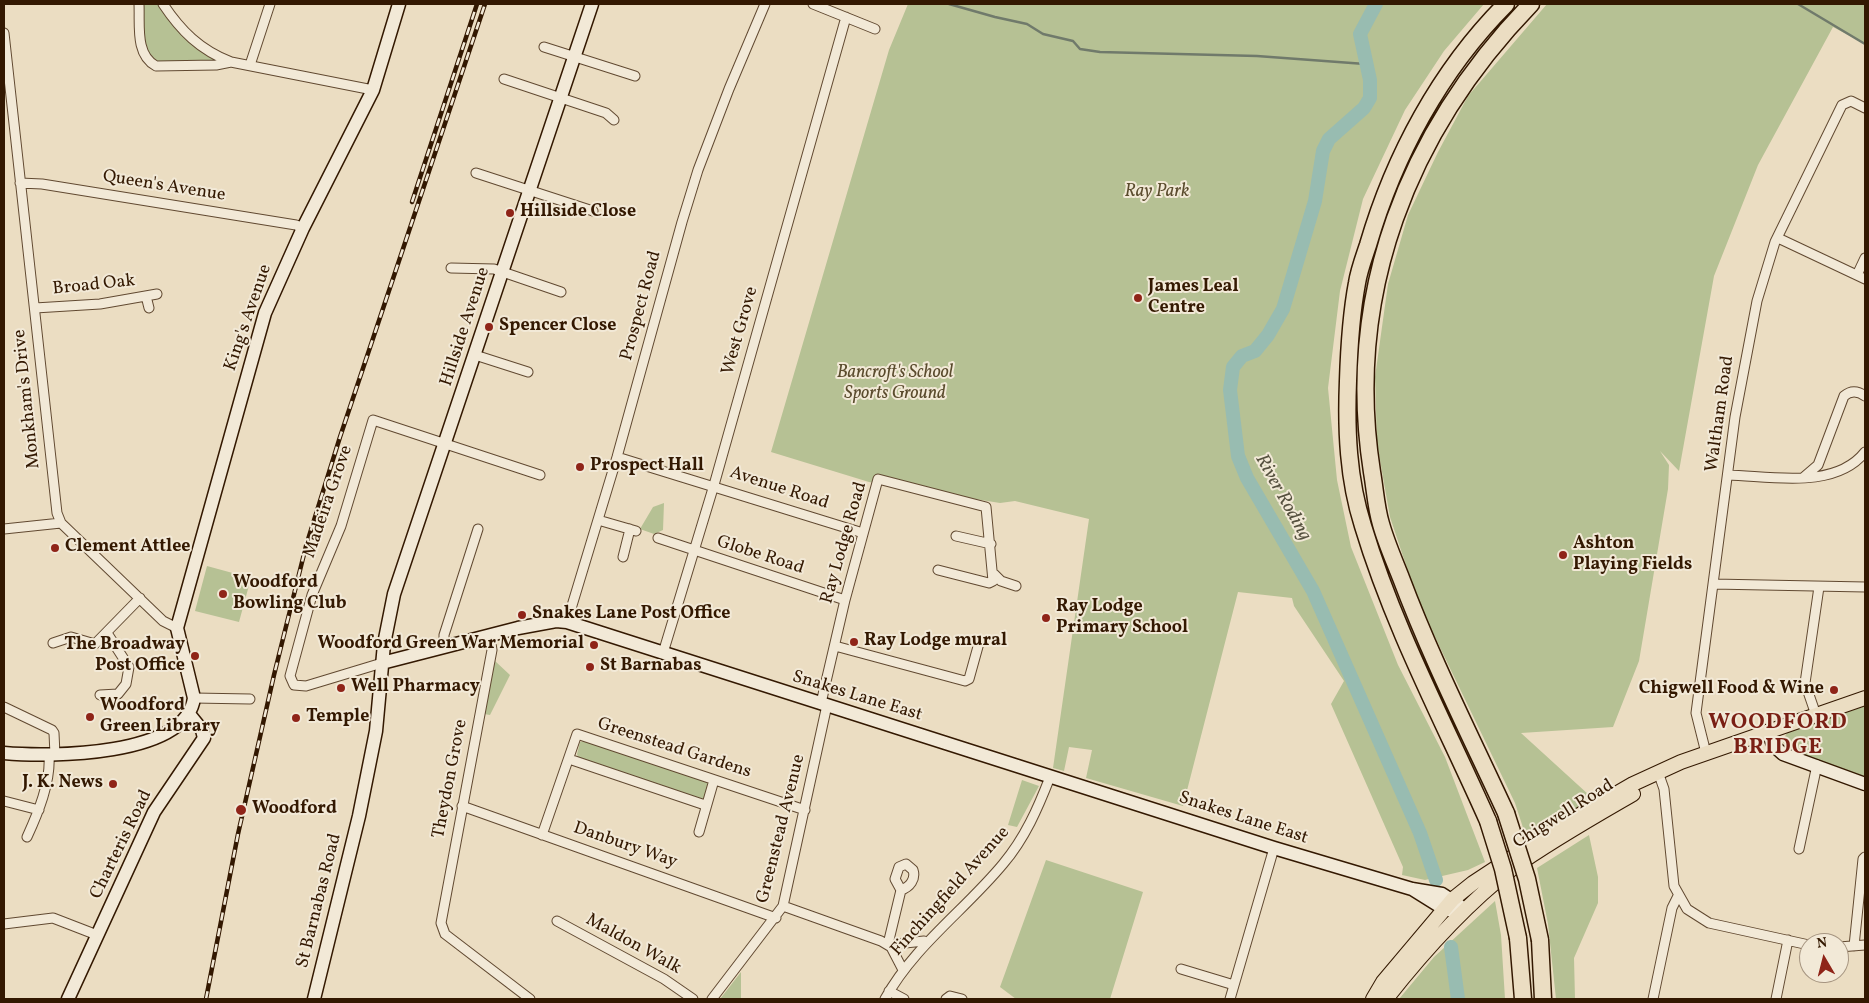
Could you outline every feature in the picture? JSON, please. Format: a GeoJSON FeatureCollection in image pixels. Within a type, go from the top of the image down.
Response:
{"type":"FeatureCollection","features":[{"type":"Feature","properties":{"kind":"highway"},"geometry":{"type":"LineString","coordinates":[[1506,4],[1442,82],[1403,151],[1376,218],[1357,282],[1349,352],[1347,412],[1350,469],[1365,533],[1406,645],[1433,698],[1488,821],[1503,869],[1518,938],[1522,999]]}},
{"type":"Feature","properties":{"kind":"highway"},"geometry":{"type":"LineString","coordinates":[[1531,4],[1507,29],[1454,97],[1424,150],[1393,222],[1377,278],[1366,354],[1367,437],[1380,523],[1420,627],[1506,812],[1527,879],[1540,940],[1543,999]]}},
{"type":"Feature","properties":{"kind":"main road","name":"Chigwell Road"},"geometry":{"type":"LineString","coordinates":[[1373,999],[1382,982],[1449,904],[1473,883],[1552,831],[1603,800],[1700,755],[1865,698]]}},
{"type":"Feature","properties":{"kind":"main road","name":"Chigwell Road"},"geometry":{"type":"LineString","coordinates":[[1386,999],[1405,975],[1462,914],[1514,868],[1659,775]]}},
{"type":"Feature","properties":{"kind":"street"},"geometry":{"type":"LineString","coordinates":[[139,4],[142,51],[149,62],[166,68],[231,62],[373,90]]}},
{"type":"Feature","properties":{"kind":"street"},"geometry":{"type":"LineString","coordinates":[[163,4],[184,33],[204,49],[231,62]]}},
{"type":"Feature","properties":{"kind":"street"},"geometry":{"type":"LineString","coordinates":[[250,65],[270,4]]}},
{"type":"Feature","properties":{"kind":"street","name":"King's Avenue"},"geometry":{"type":"LineString","coordinates":[[177,628],[273,291],[373,90],[399,4]]}},
{"type":"Feature","properties":{"kind":"street","name":"Hillside Avenue"},"geometry":{"type":"LineString","coordinates":[[382,663],[384,638],[394,594],[447,444],[592,4]]}},
{"type":"Feature","properties":{"kind":"street","name":"Prospect Road"},"geometry":{"type":"LineString","coordinates":[[567,622],[617,457],[698,170],[729,89],[765,4]]}},
{"type":"Feature","properties":{"kind":"street"},"geometry":{"type":"LineString","coordinates":[[813,4],[874,29]]}},
{"type":"Feature","properties":{"kind":"street","name":"West Grove"},"geometry":{"type":"LineString","coordinates":[[663,653],[714,485],[846,18]]}},
{"type":"Feature","properties":{"kind":"street","name":"Monkham's Drive"},"geometry":{"type":"LineString","coordinates":[[4,33],[8,125],[20,183],[57,513],[61,523]]}},
{"type":"Feature","properties":{"kind":"street"},"geometry":{"type":"LineString","coordinates":[[544,47],[635,76]]}},
{"type":"Feature","properties":{"kind":"street"},"geometry":{"type":"LineString","coordinates":[[504,79],[606,113],[614,120]]}},
{"type":"Feature","properties":{"kind":"street","name":"Waltham Road"},"geometry":{"type":"LineString","coordinates":[[1700,755],[1696,713],[1745,355],[1757,300],[1778,238],[1842,105],[1851,101],[1865,108]]}},
{"type":"Feature","properties":{"kind":"street"},"geometry":{"type":"LineString","coordinates":[[476,172],[594,211]]}},
{"type":"Feature","properties":{"kind":"street","name":"Queen's Avenue"},"geometry":{"type":"LineString","coordinates":[[20,183],[203,210],[296,225],[303,228]]}},
{"type":"Feature","properties":{"kind":"street"},"geometry":{"type":"LineString","coordinates":[[1778,238],[1861,277],[1865,258]]}},
{"type":"Feature","properties":{"kind":"street"},"geometry":{"type":"LineString","coordinates":[[451,268],[494,270],[561,292]]}},
{"type":"Feature","properties":{"kind":"street","name":"Broad Oak"},"geometry":{"type":"LineString","coordinates":[[34,308],[70,307],[157,294]]}},
{"type":"Feature","properties":{"kind":"street"},"geometry":{"type":"LineString","coordinates":[[146,296],[149,308]]}},
{"type":"Feature","properties":{"kind":"street"},"geometry":{"type":"LineString","coordinates":[[475,355],[528,372]]}},
{"type":"Feature","properties":{"kind":"street"},"geometry":{"type":"LineString","coordinates":[[1803,477],[1818,465],[1844,396],[1852,392],[1860,392],[1865,396]]}},
{"type":"Feature","properties":{"kind":"street","name":"Madeira Grove"},"geometry":{"type":"LineString","coordinates":[[291,681],[290,669],[312,596],[341,526],[374,415],[447,444],[540,475]]}},
{"type":"Feature","properties":{"kind":"street"},"geometry":{"type":"LineString","coordinates":[[1728,475],[1803,477],[1832,475],[1857,463],[1865,452]]}},
{"type":"Feature","properties":{"kind":"street","name":"Avenue Road"},"geometry":{"type":"LineString","coordinates":[[617,457],[714,485],[863,533]]}},
{"type":"Feature","properties":{"kind":"street","name":"Ray Lodge Road"},"geometry":{"type":"LineString","coordinates":[[824,704],[845,600],[877,481],[880,479],[986,507],[995,576]]}},
{"type":"Feature","properties":{"kind":"street"},"geometry":{"type":"LineString","coordinates":[[598,520],[633,530],[623,557]]}},
{"type":"Feature","properties":{"kind":"street"},"geometry":{"type":"LineString","coordinates":[[4,529],[61,523],[163,621],[177,628],[194,698],[189,714],[182,722],[142,743],[117,749],[52,755],[4,754]]}},
{"type":"Feature","properties":{"kind":"street"},"geometry":{"type":"LineString","coordinates":[[444,648],[444,635],[478,529]]}},
{"type":"Feature","properties":{"kind":"street"},"geometry":{"type":"LineString","coordinates":[[956,536],[991,544]]}},
{"type":"Feature","properties":{"kind":"street","name":"Globe Road"},"geometry":{"type":"LineString","coordinates":[[658,538],[694,552],[845,600]]}},
{"type":"Feature","properties":{"kind":"street"},"geometry":{"type":"LineString","coordinates":[[938,570],[989,583],[994,581],[995,576],[1001,581],[1016,586]]}},
{"type":"Feature","properties":{"kind":"street"},"geometry":{"type":"LineString","coordinates":[[1713,584],[1865,587]]}},
{"type":"Feature","properties":{"kind":"street"},"geometry":{"type":"LineString","coordinates":[[1816,715],[1806,677],[1819,586]]}},
{"type":"Feature","properties":{"kind":"street"},"geometry":{"type":"LineString","coordinates":[[54,643],[71,637],[95,644],[140,598]]}},
{"type":"Feature","properties":{"kind":"street","name":"Snakes Lane East"},"geometry":{"type":"LineString","coordinates":[[291,681],[299,687],[306,686],[382,663],[518,628],[556,621],[567,622],[1274,848],[1412,889],[1449,904]]}},
{"type":"Feature","properties":{"kind":"street"},"geometry":{"type":"LineString","coordinates":[[100,694],[118,694],[126,684],[129,667],[107,633]]}},
{"type":"Feature","properties":{"kind":"street","name":"Theydon Grove"},"geometry":{"type":"LineString","coordinates":[[490,636],[492,650],[441,917],[442,927],[451,939],[530,999]]}},
{"type":"Feature","properties":{"kind":"street"},"geometry":{"type":"LineString","coordinates":[[835,646],[968,680],[979,643]]}},
{"type":"Feature","properties":{"kind":"street","name":"St Barnabas Road"},"geometry":{"type":"LineString","coordinates":[[314,999],[359,816],[376,731],[382,663]]}},
{"type":"Feature","properties":{"kind":"street"},"geometry":{"type":"LineString","coordinates":[[194,698],[250,698]]}},
{"type":"Feature","properties":{"kind":"street","name":"Greenstead Avenue"},"geometry":{"type":"LineString","coordinates":[[712,999],[776,918],[783,906],[805,810],[824,704]]}},
{"type":"Feature","properties":{"kind":"street"},"geometry":{"type":"LineString","coordinates":[[4,707],[52,730],[54,733],[52,755],[39,810],[28,837]]}},
{"type":"Feature","properties":{"kind":"street","name":"Charteris Road"},"geometry":{"type":"LineString","coordinates":[[68,999],[154,812],[204,738],[202,730],[189,714]]}},
{"type":"Feature","properties":{"kind":"street"},"geometry":{"type":"LineString","coordinates":[[1767,731],[1774,746],[1784,754],[1865,784]]}},
{"type":"Feature","properties":{"kind":"street","name":"Greenstead Gardens"},"geometry":{"type":"LineString","coordinates":[[542,835],[576,736],[579,734],[805,810]]}},
{"type":"Feature","properties":{"kind":"street"},"geometry":{"type":"LineString","coordinates":[[569,759],[705,805]]}},
{"type":"Feature","properties":{"kind":"street"},"geometry":{"type":"LineString","coordinates":[[1800,849],[1817,766]]}},
{"type":"Feature","properties":{"kind":"street"},"geometry":{"type":"LineString","coordinates":[[1659,775],[1664,789],[1674,886],[1687,909],[1709,923],[1799,943]]}},
{"type":"Feature","properties":{"kind":"street","name":"Finchingfield Avenue"},"geometry":{"type":"LineString","coordinates":[[887,995],[903,970],[926,943],[1004,864],[1026,833],[1050,777]]}},
{"type":"Feature","properties":{"kind":"street"},"geometry":{"type":"LineString","coordinates":[[699,832],[706,810],[705,805],[714,780]]}},
{"type":"Feature","properties":{"kind":"street"},"geometry":{"type":"LineString","coordinates":[[4,801],[39,810]]}},
{"type":"Feature","properties":{"kind":"street","name":"Danbury Way"},"geometry":{"type":"LineString","coordinates":[[462,806],[776,918]]}},
{"type":"Feature","properties":{"kind":"street"},"geometry":{"type":"LineString","coordinates":[[1230,999],[1274,848]]}},
{"type":"Feature","properties":{"kind":"street"},"geometry":{"type":"LineString","coordinates":[[1854,946],[1862,859],[1865,857]]}},
{"type":"Feature","properties":{"kind":"street"},"geometry":{"type":"LineString","coordinates":[[901,890],[890,945],[903,970]]}},
{"type":"Feature","properties":{"kind":"street"},"geometry":{"type":"LineString","coordinates":[[1654,999],[1672,908],[1678,896]]}},
{"type":"Feature","properties":{"kind":"street"},"geometry":{"type":"LineString","coordinates":[[1449,904],[1462,914]]}},
{"type":"Feature","properties":{"kind":"street"},"geometry":{"type":"LineString","coordinates":[[783,906],[890,945],[924,941],[926,943]]}},
{"type":"Feature","properties":{"kind":"street"},"geometry":{"type":"LineString","coordinates":[[4,924],[54,918],[97,935]]}},
{"type":"Feature","properties":{"kind":"street","name":"Maldon Walk"},"geometry":{"type":"LineString","coordinates":[[557,921],[664,979],[693,999]]}},
{"type":"Feature","properties":{"kind":"street"},"geometry":{"type":"LineString","coordinates":[[1776,999],[1788,940]]}},
{"type":"Feature","properties":{"kind":"street"},"geometry":{"type":"LineString","coordinates":[[1849,946],[1865,945]]}},
{"type":"Feature","properties":{"kind":"street"},"geometry":{"type":"LineString","coordinates":[[1181,969],[1234,985]]}},
{"type":"Feature","properties":{"kind":"street"},"geometry":{"type":"LineString","coordinates":[[887,995],[904,999]]}},
{"type":"Feature","properties":{"kind":"street"},"geometry":{"type":"LineString","coordinates":[[946,999],[950,996],[962,999]]}},
{"type":"Feature","properties":{"kind":"green space"},"geometry":{"type":"Polygon","coordinates":[[[143,4],[159,4],[220,63],[156,62],[145,47],[143,4]]]}},
{"type":"Feature","properties":{"kind":"green space"},"geometry":{"type":"Polygon","coordinates":[[[908,4],[1484,4],[1444,51],[1405,110],[1363,199],[1340,291],[1328,388],[1337,480],[1351,547],[1398,665],[1445,757],[1485,862],[1468,870],[1425,880],[1402,875],[1403,867],[1331,704],[1344,681],[1294,606],[1292,598],[1238,592],[1183,806],[1086,778],[1092,750],[1069,747],[1064,771],[1053,768],[1089,519],[1015,501],[1000,503],[869,482],[771,452],[889,50],[908,4]]]}},
{"type":"Feature","properties":{"kind":"green space"},"geometry":{"type":"Polygon","coordinates":[[[1547,4],[1865,4],[1865,44],[1833,27],[1758,165],[1714,276],[1679,471],[1660,451],[1669,465],[1668,489],[1639,661],[1613,727],[1521,733],[1589,795],[1589,803],[1527,840],[1515,803],[1419,604],[1390,517],[1377,443],[1375,377],[1388,284],[1408,215],[1438,152],[1468,96],[1547,4]]]}},
{"type":"Feature","properties":{"kind":"green space"},"geometry":{"type":"Polygon","coordinates":[[[664,503],[663,530],[654,534],[640,529],[653,507],[664,503]]]}},
{"type":"Feature","properties":{"kind":"green space","name":"Woodford Bowling Club"},"geometry":{"type":"Polygon","coordinates":[[[207,566],[251,578],[239,622],[195,611],[207,566]]]}},
{"type":"Feature","properties":{"kind":"green space"},"geometry":{"type":"Polygon","coordinates":[[[495,661],[510,675],[490,715],[484,714],[495,661]]]}},
{"type":"Feature","properties":{"kind":"green space"},"geometry":{"type":"Polygon","coordinates":[[[1865,706],[1865,780],[1789,750],[1782,741],[1787,733],[1865,706]]]}},
{"type":"Feature","properties":{"kind":"green space"},"geometry":{"type":"Polygon","coordinates":[[[589,740],[711,782],[704,802],[578,758],[580,742],[589,740]]]}},
{"type":"Feature","properties":{"kind":"green space"},"geometry":{"type":"Polygon","coordinates":[[[1022,780],[1039,786],[1017,827],[1008,825],[1022,780]]]}},
{"type":"Feature","properties":{"kind":"green space"},"geometry":{"type":"Polygon","coordinates":[[[1589,835],[1598,877],[1598,903],[1574,958],[1575,999],[1556,999],[1548,924],[1537,868],[1589,835]]]}},
{"type":"Feature","properties":{"kind":"green space"},"geometry":{"type":"Polygon","coordinates":[[[1046,860],[1143,892],[1110,999],[1016,999],[1000,987],[1046,860]]]}},
{"type":"Feature","properties":{"kind":"green space"},"geometry":{"type":"Polygon","coordinates":[[[1495,901],[1501,935],[1505,999],[1399,999],[1434,957],[1495,901]]]}},
{"type":"Feature","properties":{"kind":"green space"},"geometry":{"type":"Polygon","coordinates":[[[741,972],[741,999],[720,999],[741,972]]]}},
{"type":"Feature","properties":{"kind":"waterway"},"geometry":{"type":"LineString","coordinates":[[949,4],[1027,24],[1043,34],[1073,41],[1080,49],[1100,52],[1257,56],[1365,64]]}},
{"type":"Feature","properties":{"kind":"waterway","name":"River Roding"},"geometry":{"type":"LineString","coordinates":[[1376,4],[1360,34],[1370,80],[1370,98],[1364,108],[1329,139],[1323,151],[1315,201],[1283,309],[1268,335],[1255,351],[1242,356],[1233,367],[1230,390],[1238,456],[1247,478],[1313,591],[1420,833],[1436,880]]}},
{"type":"Feature","properties":{"kind":"waterway"},"geometry":{"type":"LineString","coordinates":[[1798,4],[1865,44]]}},
{"type":"Feature","properties":{"kind":"waterway","name":"River Roding"},"geometry":{"type":"LineString","coordinates":[[1451,947],[1458,999]]}},
{"type":"Feature","properties":{"kind":"railway"},"geometry":{"type":"LineString","coordinates":[[412,202],[477,4]]}},
{"type":"Feature","properties":{"kind":"railway"},"geometry":{"type":"LineString","coordinates":[[206,999],[238,834],[274,675],[306,546],[340,437],[485,4]]}},
{"type":"Feature","properties":{"kind":"place","name":"Hillside Close"},"geometry":{"type":"Point","coordinates":[510,213]}},
{"type":"Feature","properties":{"kind":"place","name":"James Leal Centre"},"geometry":{"type":"Point","coordinates":[1138,298]}},
{"type":"Feature","properties":{"kind":"place","name":"Spencer Close"},"geometry":{"type":"Point","coordinates":[489,327]}},
{"type":"Feature","properties":{"kind":"place","name":"Prospect Hall"},"geometry":{"type":"Point","coordinates":[580,467]}},
{"type":"Feature","properties":{"kind":"place","name":"Clement Attlee"},"geometry":{"type":"Point","coordinates":[55,548]}},
{"type":"Feature","properties":{"kind":"place","name":"Ashton Playing Fields"},"geometry":{"type":"Point","coordinates":[1563,555]}},
{"type":"Feature","properties":{"kind":"place","name":"Woodford Bowling Club"},"geometry":{"type":"Point","coordinates":[223,594]}},
{"type":"Feature","properties":{"kind":"place","name":"Snakes Lane Post Office"},"geometry":{"type":"Point","coordinates":[522,615]}},
{"type":"Feature","properties":{"kind":"place","name":"Ray Lodge Primary School"},"geometry":{"type":"Point","coordinates":[1046,618]}},
{"type":"Feature","properties":{"kind":"place","name":"Ray Lodge mural"},"geometry":{"type":"Point","coordinates":[854,642]}},
{"type":"Feature","properties":{"kind":"place","name":"Woodford Green War Memorial"},"geometry":{"type":"Point","coordinates":[594,645]}},
{"type":"Feature","properties":{"kind":"place","name":"The Broadway Post Office"},"geometry":{"type":"Point","coordinates":[195,656]}},
{"type":"Feature","properties":{"kind":"place","name":"St Barnabas"},"geometry":{"type":"Point","coordinates":[590,667]}},
{"type":"Feature","properties":{"kind":"place","name":"Well Pharmacy"},"geometry":{"type":"Point","coordinates":[341,688]}},
{"type":"Feature","properties":{"kind":"place","name":"Chigwell Food & Wine"},"geometry":{"type":"Point","coordinates":[1834,690]}},
{"type":"Feature","properties":{"kind":"place","name":"Woodford Green Library"},"geometry":{"type":"Point","coordinates":[90,717]}},
{"type":"Feature","properties":{"kind":"place","name":"Temple"},"geometry":{"type":"Point","coordinates":[296,718]}},
{"type":"Feature","properties":{"kind":"place","name":"J. K. News"},"geometry":{"type":"Point","coordinates":[113,784]}},
{"type":"Feature","properties":{"kind":"place","name":"Woodford"},"geometry":{"type":"Point","coordinates":[241,810]}},
{"type":"Feature","properties":{"kind":"district","name":"WOODFORD BRIDGE"},"geometry":{"type":"Point","coordinates":[1778,736]}},
{"type":"Feature","properties":{"kind":"park label","name":"Ray Park"},"geometry":{"type":"Point","coordinates":[1157,193]}},
{"type":"Feature","properties":{"kind":"park label","name":"Bancroft's School Sports Ground"},"geometry":{"type":"Point","coordinates":[895,384]}}]}
